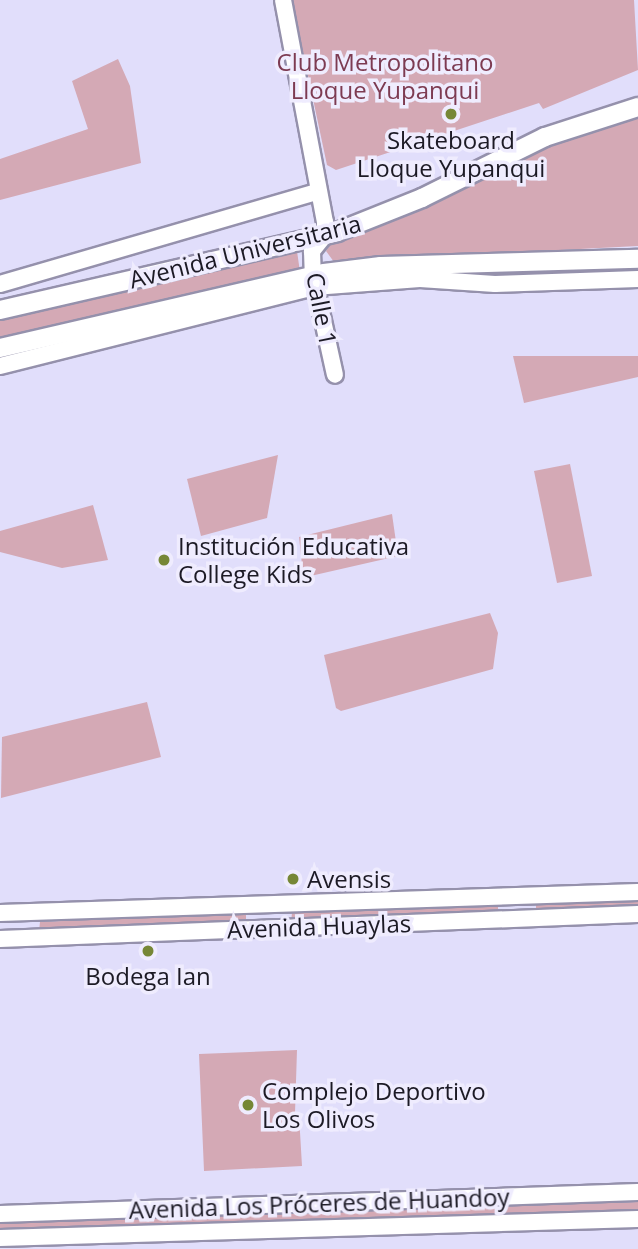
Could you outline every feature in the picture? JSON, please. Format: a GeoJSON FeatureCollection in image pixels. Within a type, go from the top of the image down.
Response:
{"type":"FeatureCollection","features":[{"type":"Feature","properties":{"kind":"main road","name":"Calle 1"},"geometry":{"type":"LineString","coordinates":[[283,0],[325,235],[312,251],[314,281],[335,375]]}},
{"type":"Feature","properties":{"kind":"main road","name":"Avenida Universitaria"},"geometry":{"type":"LineString","coordinates":[[0,310],[325,235],[422,198],[545,137],[638,107]]}},
{"type":"Feature","properties":{"kind":"main road","name":"Avenida Universitaria"},"geometry":{"type":"LineString","coordinates":[[0,284],[317,192]]}},
{"type":"Feature","properties":{"kind":"main road","name":"Avenida Universitaria"},"geometry":{"type":"LineString","coordinates":[[0,348],[381,266],[638,259]]}},
{"type":"Feature","properties":{"kind":"main road","name":"Avenida Universitaria"},"geometry":{"type":"LineString","coordinates":[[0,366],[314,281],[420,279],[495,284],[638,279]]}},
{"type":"Feature","properties":{"kind":"main road","name":"Avenida Huaylas"},"geometry":{"type":"LineString","coordinates":[[0,914],[638,892]]}},
{"type":"Feature","properties":{"kind":"main road","name":"Avenida Huaylas"},"geometry":{"type":"LineString","coordinates":[[0,939],[638,914]]}},
{"type":"Feature","properties":{"kind":"main road","name":"Avenida Los Próceres de Huandoy"},"geometry":{"type":"LineString","coordinates":[[0,1214],[638,1192]]}},
{"type":"Feature","properties":{"kind":"main road","name":"Avenida Los Próceres de Huandoy"},"geometry":{"type":"LineString","coordinates":[[0,1238],[638,1219]]}},
{"type":"Feature","properties":{"kind":"green space","name":"Club Metropolitano Lloque Yupanqui"},"geometry":{"type":"Polygon","coordinates":[[[292,0],[634,0],[638,70],[543,109],[539,103],[336,170],[327,165],[292,0]]]}},
{"type":"Feature","properties":{"kind":"green space"},"geometry":{"type":"Polygon","coordinates":[[[118,59],[130,86],[141,163],[0,200],[0,159],[88,129],[72,81],[118,59]]]}},
{"type":"Feature","properties":{"kind":"green space"},"geometry":{"type":"Polygon","coordinates":[[[638,118],[638,246],[334,262],[326,251],[333,240],[382,223],[561,140],[638,118]]]}},
{"type":"Feature","properties":{"kind":"green space"},"geometry":{"type":"Polygon","coordinates":[[[297,251],[300,272],[0,343],[0,318],[96,293],[297,251]]]}},
{"type":"Feature","properties":{"kind":"green space"},"geometry":{"type":"Polygon","coordinates":[[[513,356],[638,356],[638,377],[524,403],[513,356]]]}},
{"type":"Feature","properties":{"kind":"green space"},"geometry":{"type":"Polygon","coordinates":[[[278,455],[267,518],[201,536],[187,479],[278,455]]]}},
{"type":"Feature","properties":{"kind":"green space"},"geometry":{"type":"Polygon","coordinates":[[[570,464],[592,576],[557,583],[534,471],[570,464]]]}},
{"type":"Feature","properties":{"kind":"green space"},"geometry":{"type":"Polygon","coordinates":[[[93,505],[108,560],[62,568],[0,552],[0,531],[93,505]]]}},
{"type":"Feature","properties":{"kind":"green space"},"geometry":{"type":"Polygon","coordinates":[[[392,514],[398,556],[306,577],[303,574],[299,537],[392,514]]]}},
{"type":"Feature","properties":{"kind":"green space"},"geometry":{"type":"Polygon","coordinates":[[[490,613],[498,633],[493,669],[341,711],[336,708],[324,655],[490,613]]]}},
{"type":"Feature","properties":{"kind":"green space"},"geometry":{"type":"Polygon","coordinates":[[[147,702],[161,757],[1,798],[2,737],[147,702]]]}},
{"type":"Feature","properties":{"kind":"green space"},"geometry":{"type":"Polygon","coordinates":[[[638,900],[638,910],[536,914],[536,905],[638,900]]]}},
{"type":"Feature","properties":{"kind":"green space"},"geometry":{"type":"Polygon","coordinates":[[[498,903],[498,914],[291,922],[292,913],[498,903]]]}},
{"type":"Feature","properties":{"kind":"green space"},"geometry":{"type":"Polygon","coordinates":[[[246,913],[246,923],[39,931],[40,922],[246,913]]]}},
{"type":"Feature","properties":{"kind":"green space","name":"Complejo Deportivo Los Olivos"},"geometry":{"type":"Polygon","coordinates":[[[297,1050],[295,1113],[299,1115],[302,1166],[204,1171],[199,1054],[297,1050]]]}},
{"type":"Feature","properties":{"kind":"green space"},"geometry":{"type":"Polygon","coordinates":[[[638,1202],[638,1213],[0,1234],[0,1222],[638,1202]]]}},
{"type":"Feature","properties":{"kind":"place","name":"Skateboard Lloque Yupanqui"},"geometry":{"type":"Point","coordinates":[451,114]}},
{"type":"Feature","properties":{"kind":"place","name":"Institución Educativa College Kids"},"geometry":{"type":"Point","coordinates":[164,560]}},
{"type":"Feature","properties":{"kind":"place","name":"Avensis"},"geometry":{"type":"Point","coordinates":[293,879]}},
{"type":"Feature","properties":{"kind":"place","name":"Bodega Ian"},"geometry":{"type":"Point","coordinates":[148,951]}},
{"type":"Feature","properties":{"kind":"place","name":"Complejo Deportivo Los Olivos"},"geometry":{"type":"Point","coordinates":[248,1105]}}]}
